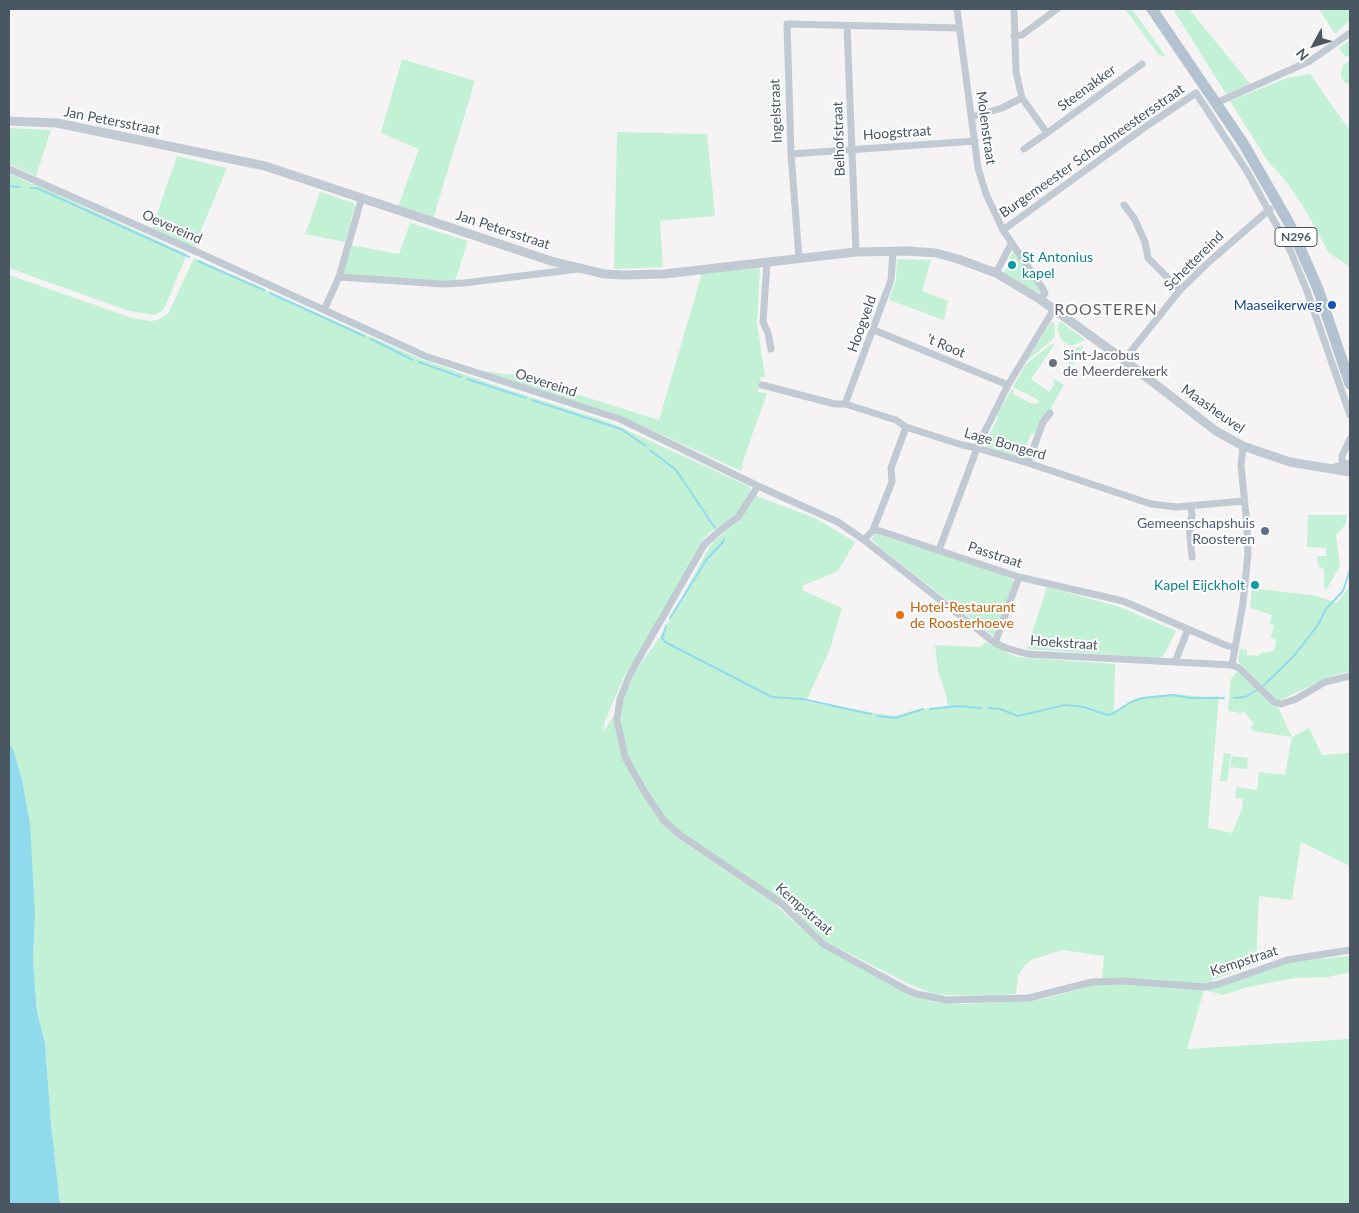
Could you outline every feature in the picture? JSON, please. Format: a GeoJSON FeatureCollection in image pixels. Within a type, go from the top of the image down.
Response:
{"type":"FeatureCollection","features":[{"type":"Feature","properties":{"kind":"main road","name":"N296"},"geometry":{"type":"LineString","coordinates":[[1152,9],[1255,162],[1281,206],[1298,240],[1318,289],[1350,384]]}},
{"type":"Feature","properties":{"kind":"street","name":"Molenstraat"},"geometry":{"type":"LineString","coordinates":[[957,9],[978,168],[986,194],[1003,230],[1043,288],[1044,293],[1041,300]]}},
{"type":"Feature","properties":{"kind":"street"},"geometry":{"type":"LineString","coordinates":[[1014,9],[1016,72],[1022,98],[1047,133]]}},
{"type":"Feature","properties":{"kind":"street"},"geometry":{"type":"LineString","coordinates":[[1014,36],[1022,35],[1057,9]]}},
{"type":"Feature","properties":{"kind":"street","name":"Ingelstraat"},"geometry":{"type":"LineString","coordinates":[[799,258],[790,154],[787,24],[847,26]]}},
{"type":"Feature","properties":{"kind":"street"},"geometry":{"type":"LineString","coordinates":[[847,26],[959,28]]}},
{"type":"Feature","properties":{"kind":"street","name":"Belhofstraat"},"geometry":{"type":"LineString","coordinates":[[847,26],[856,252]]}},
{"type":"Feature","properties":{"kind":"street"},"geometry":{"type":"LineString","coordinates":[[1216,103],[1310,61],[1350,34]]}},
{"type":"Feature","properties":{"kind":"street","name":"Steenakker"},"geometry":{"type":"LineString","coordinates":[[1024,149],[1142,64]]}},
{"type":"Feature","properties":{"kind":"street","name":"Burgemeester Schoolmeestersstraat"},"geometry":{"type":"LineString","coordinates":[[1003,230],[1148,124],[1196,93],[1270,209]]}},
{"type":"Feature","properties":{"kind":"street"},"geometry":{"type":"LineString","coordinates":[[972,116],[1002,108],[1022,98]]}},
{"type":"Feature","properties":{"kind":"street","name":"Jan Petersstraat"},"geometry":{"type":"LineString","coordinates":[[9,121],[57,123],[265,166],[551,261],[624,276],[649,275],[856,252],[893,251],[936,253],[996,273]]}},
{"type":"Feature","properties":{"kind":"street","name":"Hoogstraat"},"geometry":{"type":"LineString","coordinates":[[790,154],[975,141]]}},
{"type":"Feature","properties":{"kind":"street","name":"Oevereind"},"geometry":{"type":"LineString","coordinates":[[9,169],[425,356],[620,420],[758,486]]}},
{"type":"Feature","properties":{"kind":"street"},"geometry":{"type":"LineString","coordinates":[[324,310],[340,277],[362,198]]}},
{"type":"Feature","properties":{"kind":"street"},"geometry":{"type":"LineString","coordinates":[[1124,205],[1134,218],[1145,242],[1148,258],[1180,290]]}},
{"type":"Feature","properties":{"kind":"street"},"geometry":{"type":"LineString","coordinates":[[1270,209],[1300,270],[1350,415]]}},
{"type":"Feature","properties":{"kind":"street","name":"Schettereind"},"geometry":{"type":"LineString","coordinates":[[1124,360],[1180,290],[1211,260],[1270,209]]}},
{"type":"Feature","properties":{"kind":"street"},"geometry":{"type":"LineString","coordinates":[[996,273],[1012,244]]}},
{"type":"Feature","properties":{"kind":"street","name":"Hoogveld"},"geometry":{"type":"LineString","coordinates":[[845,404],[874,330],[890,280],[893,251]]}},
{"type":"Feature","properties":{"kind":"street"},"geometry":{"type":"LineString","coordinates":[[767,262],[763,322],[768,332],[771,349]]}},
{"type":"Feature","properties":{"kind":"street"},"geometry":{"type":"LineString","coordinates":[[340,277],[442,284],[464,283],[580,268]]}},
{"type":"Feature","properties":{"kind":"street","name":"Maasheuvel"},"geometry":{"type":"LineString","coordinates":[[996,273],[1054,309],[1216,431],[1243,446],[1290,462],[1330,469],[1346,468]]}},
{"type":"Feature","properties":{"kind":"street"},"geometry":{"type":"LineString","coordinates":[[939,550],[977,448],[1008,385],[1054,309]]}},
{"type":"Feature","properties":{"kind":"street","name":"'t Root"},"geometry":{"type":"LineString","coordinates":[[874,330],[1008,385]]}},
{"type":"Feature","properties":{"kind":"street","name":"Lage Bongerd"},"geometry":{"type":"LineString","coordinates":[[762,385],[835,404],[845,404],[896,420],[906,427],[1028,463],[1151,504],[1177,507],[1244,501]]}},
{"type":"Feature","properties":{"kind":"street"},"geometry":{"type":"LineString","coordinates":[[1028,463],[1043,422],[1050,413]]}},
{"type":"Feature","properties":{"kind":"street"},"geometry":{"type":"LineString","coordinates":[[758,486],[838,522],[864,540],[873,530],[892,482],[891,468],[906,427]]}},
{"type":"Feature","properties":{"kind":"street"},"geometry":{"type":"LineString","coordinates":[[1346,468],[1343,454],[1350,439]]}},
{"type":"Feature","properties":{"kind":"street"},"geometry":{"type":"LineString","coordinates":[[1243,446],[1240,465],[1247,525],[1247,561],[1243,603],[1232,665],[1239,668],[1274,702],[1282,704],[1296,699],[1325,682],[1350,676]]}},
{"type":"Feature","properties":{"kind":"street","name":"Kempstraat"},"geometry":{"type":"LineString","coordinates":[[758,486],[738,517],[704,545],[630,674],[620,699],[617,720],[625,757],[664,821],[680,835],[782,904],[823,944],[907,990],[946,1000],[974,1001],[1029,998],[1092,982],[1124,981],[1205,986],[1219,984],[1280,962],[1350,950]]}},
{"type":"Feature","properties":{"kind":"street"},"geometry":{"type":"LineString","coordinates":[[1190,506],[1192,516],[1188,525],[1192,557]]}},
{"type":"Feature","properties":{"kind":"street","name":"Passtraat"},"geometry":{"type":"LineString","coordinates":[[873,530],[1020,577],[1123,602],[1235,648]]}},
{"type":"Feature","properties":{"kind":"street","name":"Hoekstraat"},"geometry":{"type":"LineString","coordinates":[[864,540],[996,643],[1006,648],[1027,654],[1232,665]]}},
{"type":"Feature","properties":{"kind":"street"},"geometry":{"type":"LineString","coordinates":[[996,643],[1020,577]]}},
{"type":"Feature","properties":{"kind":"street"},"geometry":{"type":"LineString","coordinates":[[1175,662],[1188,629]]}},
{"type":"Feature","properties":{"kind":"green space"},"geometry":{"type":"Polygon","coordinates":[[[1125,9],[1132,9],[1166,57],[1159,55],[1125,9]]]}},
{"type":"Feature","properties":{"kind":"green space"},"geometry":{"type":"Polygon","coordinates":[[[1173,9],[1189,9],[1251,85],[1226,94],[1173,9]]]}},
{"type":"Feature","properties":{"kind":"green space"},"geometry":{"type":"Polygon","coordinates":[[[1319,9],[1350,9],[1350,20],[1335,34],[1319,9]]]}},
{"type":"Feature","properties":{"kind":"green space"},"geometry":{"type":"Polygon","coordinates":[[[1350,40],[1350,55],[1345,57],[1339,48],[1350,40]]]}},
{"type":"Feature","properties":{"kind":"green space"},"geometry":{"type":"Polygon","coordinates":[[[402,59],[475,81],[433,219],[398,207],[419,149],[381,133],[402,59]]]}},
{"type":"Feature","properties":{"kind":"green space"},"geometry":{"type":"Polygon","coordinates":[[[1350,61],[1350,85],[1344,82],[1341,77],[1341,71],[1343,65],[1350,61]]]}},
{"type":"Feature","properties":{"kind":"green space"},"geometry":{"type":"Polygon","coordinates":[[[1310,74],[1350,131],[1350,267],[1329,253],[1303,206],[1285,180],[1267,160],[1230,101],[1287,78],[1310,74]]]}},
{"type":"Feature","properties":{"kind":"green space"},"geometry":{"type":"Polygon","coordinates":[[[9,128],[51,130],[36,176],[9,164],[9,128]]]}},
{"type":"Feature","properties":{"kind":"green space"},"geometry":{"type":"Polygon","coordinates":[[[617,132],[707,134],[715,216],[660,221],[663,267],[614,269],[617,132]]]}},
{"type":"Feature","properties":{"kind":"green space"},"geometry":{"type":"Polygon","coordinates":[[[177,156],[227,168],[194,247],[152,228],[177,156]]]}},
{"type":"Feature","properties":{"kind":"green space"},"geometry":{"type":"Polygon","coordinates":[[[9,173],[187,254],[162,311],[154,315],[129,311],[9,268],[9,173]]]}},
{"type":"Feature","properties":{"kind":"green space"},"geometry":{"type":"Polygon","coordinates":[[[320,192],[353,203],[355,207],[345,242],[305,234],[320,192]]]}},
{"type":"Feature","properties":{"kind":"green space"},"geometry":{"type":"Polygon","coordinates":[[[410,223],[468,241],[455,281],[341,275],[350,245],[399,254],[410,223]]]}},
{"type":"Feature","properties":{"kind":"green space"},"geometry":{"type":"Polygon","coordinates":[[[1014,252],[1043,292],[1041,294],[1004,273],[1008,264],[1013,268],[1015,265],[1009,257],[1014,252]]]}},
{"type":"Feature","properties":{"kind":"green space"},"geometry":{"type":"Polygon","coordinates":[[[194,258],[418,358],[609,422],[748,486],[751,490],[738,511],[732,518],[709,533],[704,539],[640,652],[624,676],[605,721],[603,733],[615,714],[619,746],[631,775],[663,825],[676,837],[771,901],[823,948],[916,997],[935,1002],[962,1004],[1039,1000],[1081,989],[1102,978],[1104,956],[1063,950],[1033,959],[1024,966],[1018,976],[1016,994],[986,996],[934,994],[911,985],[821,939],[785,904],[685,835],[666,819],[631,763],[622,737],[621,704],[634,673],[660,637],[710,546],[717,538],[738,522],[756,496],[815,518],[855,542],[838,571],[804,585],[802,590],[842,608],[830,649],[806,702],[893,716],[920,709],[948,706],[938,672],[935,645],[980,647],[986,642],[1016,657],[1115,664],[1114,711],[1133,700],[1144,697],[1174,694],[1206,697],[1219,696],[1208,828],[1232,833],[1242,809],[1243,799],[1235,798],[1236,787],[1257,790],[1259,772],[1285,775],[1292,737],[1309,728],[1322,755],[1350,753],[1350,866],[1301,842],[1292,900],[1259,896],[1256,960],[1259,963],[1213,980],[1204,990],[1187,1049],[1350,1039],[1350,1204],[60,1204],[51,1124],[45,1043],[37,1012],[33,961],[35,914],[9,1204],[9,275],[132,318],[151,321],[158,320],[168,314],[194,258]]]}},
{"type":"Feature","properties":{"kind":"green space"},"geometry":{"type":"Polygon","coordinates":[[[897,259],[931,260],[922,291],[948,301],[944,320],[889,300],[896,280],[897,259]]]}},
{"type":"Feature","properties":{"kind":"green space"},"geometry":{"type":"Polygon","coordinates":[[[760,268],[757,322],[765,377],[761,377],[758,392],[767,393],[741,471],[619,415],[481,371],[515,375],[659,420],[702,273],[760,268]]]}},
{"type":"Feature","properties":{"kind":"green space"},"geometry":{"type":"Polygon","coordinates":[[[1060,321],[1085,340],[1074,345],[1064,342],[1058,330],[1060,321]]]}},
{"type":"Feature","properties":{"kind":"green space"},"geometry":{"type":"Polygon","coordinates":[[[1051,322],[1054,323],[1055,336],[1027,361],[1051,322]]]}},
{"type":"Feature","properties":{"kind":"green space"},"geometry":{"type":"Polygon","coordinates":[[[1052,344],[1054,345],[1031,379],[1049,392],[1055,384],[1053,382],[1055,379],[1064,385],[1035,433],[1031,434],[1025,449],[1028,454],[1026,460],[986,447],[987,440],[998,418],[997,414],[1012,389],[1014,391],[1013,394],[1030,403],[1037,404],[1039,400],[1013,387],[1026,364],[1052,344]]]}},
{"type":"Feature","properties":{"kind":"green space"},"geometry":{"type":"Polygon","coordinates":[[[1084,345],[1066,377],[1074,349],[1084,345]]]}},
{"type":"Feature","properties":{"kind":"green space"},"geometry":{"type":"Polygon","coordinates":[[[1308,515],[1347,515],[1346,524],[1336,535],[1340,566],[1326,590],[1324,586],[1324,570],[1318,565],[1317,556],[1326,556],[1326,548],[1307,547],[1308,515]]]}},
{"type":"Feature","properties":{"kind":"green space"},"geometry":{"type":"Polygon","coordinates":[[[876,534],[1000,573],[1014,581],[996,633],[992,635],[883,550],[872,540],[876,534]]]}},
{"type":"Feature","properties":{"kind":"green space"},"geometry":{"type":"Polygon","coordinates":[[[1350,586],[1350,671],[1332,676],[1280,700],[1275,700],[1238,661],[1240,649],[1247,650],[1247,655],[1257,656],[1274,651],[1276,640],[1271,637],[1274,625],[1270,624],[1272,615],[1250,608],[1252,588],[1317,596],[1337,603],[1350,586]]]}},
{"type":"Feature","properties":{"kind":"green space"},"geometry":{"type":"Polygon","coordinates":[[[1047,587],[1120,607],[1176,631],[1164,655],[1159,658],[1027,649],[1047,587]]]}},
{"type":"Feature","properties":{"kind":"green space"},"geometry":{"type":"Polygon","coordinates":[[[1237,671],[1272,705],[1278,707],[1292,737],[1253,731],[1250,727],[1254,724],[1244,711],[1240,714],[1228,711],[1231,679],[1237,671]]]}},
{"type":"Feature","properties":{"kind":"green space"},"geometry":{"type":"Polygon","coordinates":[[[1224,753],[1231,754],[1227,781],[1220,781],[1224,753]]]}},
{"type":"Feature","properties":{"kind":"green space"},"geometry":{"type":"Polygon","coordinates":[[[1232,756],[1248,758],[1247,769],[1230,767],[1232,756]]]}},
{"type":"Feature","properties":{"kind":"green space"},"geometry":{"type":"Polygon","coordinates":[[[1350,956],[1350,972],[1328,977],[1295,978],[1248,987],[1223,995],[1204,990],[1215,988],[1288,962],[1350,956]]]}},
{"type":"Feature","properties":{"kind":"water"},"geometry":{"type":"Polygon","coordinates":[[[9,745],[13,749],[22,780],[30,824],[35,914],[33,961],[37,1012],[45,1043],[51,1124],[60,1204],[9,1204],[9,745]]]}},
{"type":"Feature","properties":{"kind":"waterway"},"geometry":{"type":"LineString","coordinates":[[9,186],[20,187]]}},
{"type":"Feature","properties":{"kind":"waterway"},"geometry":{"type":"LineString","coordinates":[[31,188],[37,188],[189,257]]}},
{"type":"Feature","properties":{"kind":"waterway"},"geometry":{"type":"LineString","coordinates":[[198,261],[264,290]]}},
{"type":"Feature","properties":{"kind":"waterway"},"geometry":{"type":"LineString","coordinates":[[270,293],[364,336]]}},
{"type":"Feature","properties":{"kind":"waterway"},"geometry":{"type":"LineString","coordinates":[[371,339],[413,360]]}},
{"type":"Feature","properties":{"kind":"waterway"},"geometry":{"type":"LineString","coordinates":[[419,362],[461,377]]}},
{"type":"Feature","properties":{"kind":"waterway"},"geometry":{"type":"LineString","coordinates":[[467,379],[526,398]]}},
{"type":"Feature","properties":{"kind":"waterway"},"geometry":{"type":"LineString","coordinates":[[532,400],[621,429],[646,446]]}},
{"type":"Feature","properties":{"kind":"waterway"},"geometry":{"type":"LineString","coordinates":[[650,450],[676,470],[715,528]]}},
{"type":"Feature","properties":{"kind":"waterway"},"geometry":{"type":"LineString","coordinates":[[670,618],[707,559],[724,539]]}},
{"type":"Feature","properties":{"kind":"waterway"},"geometry":{"type":"LineString","coordinates":[[1263,686],[1293,657],[1318,625],[1326,609],[1343,591],[1350,570]]}},
{"type":"Feature","properties":{"kind":"waterway"},"geometry":{"type":"LineString","coordinates":[[666,626],[662,638],[665,642],[772,697],[802,699],[871,714]]}},
{"type":"Feature","properties":{"kind":"waterway"},"geometry":{"type":"LineString","coordinates":[[1234,698],[1245,697],[1257,690]]}},
{"type":"Feature","properties":{"kind":"waterway"},"geometry":{"type":"LineString","coordinates":[[988,708],[1000,709],[1018,716],[1065,705],[1084,707],[1107,715],[1142,698],[1173,695],[1191,698],[1224,698]]}},
{"type":"Feature","properties":{"kind":"waterway"},"geometry":{"type":"LineString","coordinates":[[930,709],[958,706],[981,708]]}},
{"type":"Feature","properties":{"kind":"waterway"},"geometry":{"type":"LineString","coordinates":[[877,716],[896,718],[923,709]]}},
{"type":"Feature","properties":{"kind":"place","name":"St Antonius kapel"},"geometry":{"type":"Point","coordinates":[1012,265]}},
{"type":"Feature","properties":{"kind":"place","name":"Maaseikerweg"},"geometry":{"type":"Point","coordinates":[1332,305]}},
{"type":"Feature","properties":{"kind":"place","name":"Sint-Jacobus de Meerderekerk"},"geometry":{"type":"Point","coordinates":[1053,363]}},
{"type":"Feature","properties":{"kind":"place","name":"Gemeenschapshuis Roosteren"},"geometry":{"type":"Point","coordinates":[1265,531]}},
{"type":"Feature","properties":{"kind":"place","name":"Kapel Eijckholt"},"geometry":{"type":"Point","coordinates":[1255,585]}},
{"type":"Feature","properties":{"kind":"place","name":"Hotel-Restaurant de Roosterhoeve"},"geometry":{"type":"Point","coordinates":[900,615]}},
{"type":"Feature","properties":{"kind":"district","name":"ROOSTEREN"},"geometry":{"type":"Point","coordinates":[1106,310]}}]}
